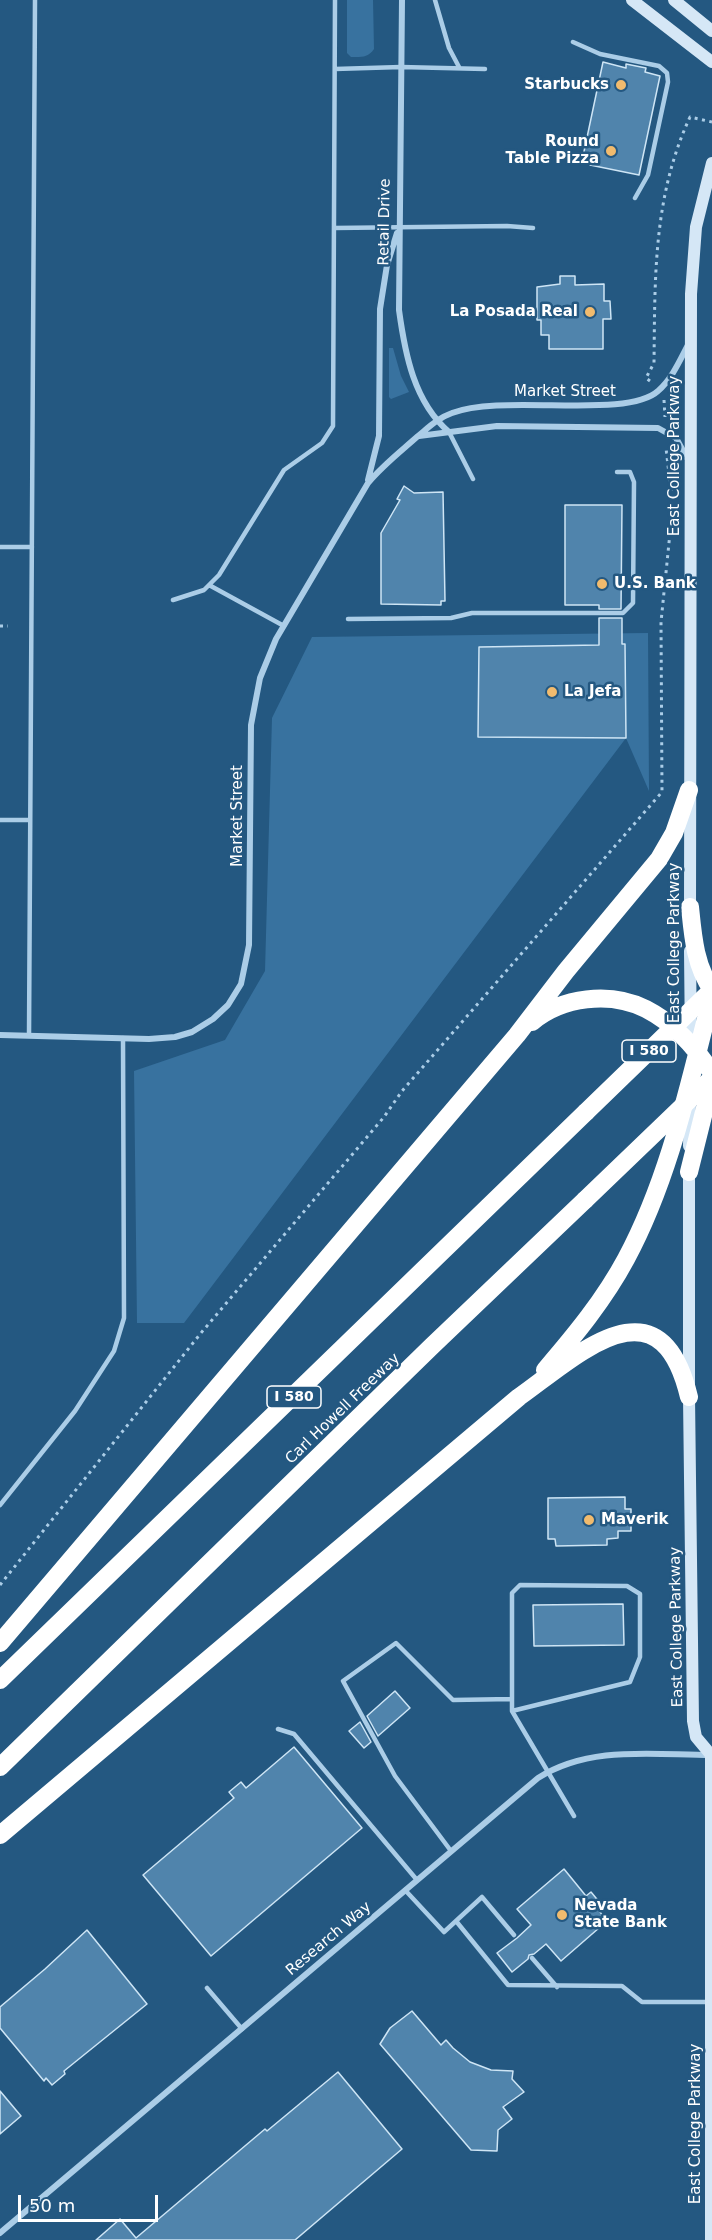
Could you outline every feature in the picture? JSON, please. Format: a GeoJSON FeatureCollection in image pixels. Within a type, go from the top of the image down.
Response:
{"type":"FeatureCollection","features":[{"type":"Feature","properties":{"kind":"highway"},"geometry":{"type":"LineString","coordinates":[[0,1643],[517,1035],[658,859],[679,822],[689,790]]}},
{"type":"Feature","properties":{"kind":"highway"},"geometry":{"type":"LineString","coordinates":[[519,1397],[549,1366],[594,1311],[626,1260],[661,1180],[691,1079],[694,1049],[712,992],[694,950],[690,907]]}},
{"type":"Feature","properties":{"kind":"highway","name":"I 580"},"geometry":{"type":"LineString","coordinates":[[0,1680],[712,992]]}},
{"type":"Feature","properties":{"kind":"highway"},"geometry":{"type":"LineString","coordinates":[[517,1035],[541,1014],[570,1002],[595,999],[619,1000],[645,1009],[671,1025],[694,1049],[712,1077],[689,1172]]}},
{"type":"Feature","properties":{"kind":"highway","name":"Carl Howell Freeway"},"geometry":{"type":"LineString","coordinates":[[0,1767],[712,1077]]}},
{"type":"Feature","properties":{"kind":"highway"},"geometry":{"type":"LineString","coordinates":[[0,1835],[519,1397],[594,1344],[614,1334],[626,1332],[640,1332],[650,1336],[669,1351],[682,1371],[689,1397]]}},
{"type":"Feature","properties":{"kind":"main road"},"geometry":{"type":"LineString","coordinates":[[632,0],[712,62]]}},
{"type":"Feature","properties":{"kind":"main road"},"geometry":{"type":"LineString","coordinates":[[674,0],[712,31]]}},
{"type":"Feature","properties":{"kind":"main road","name":"East College Parkway"},"geometry":{"type":"LineString","coordinates":[[694,1049],[689,790],[691,340],[693,255],[699,216],[712,163]]}},
{"type":"Feature","properties":{"kind":"main road","name":"East College Parkway"},"geometry":{"type":"LineString","coordinates":[[691,1079],[689,1397],[693,1721],[696,1737],[712,1755],[711,2240]]}},
{"type":"Feature","properties":{"kind":"street","name":"Retail Drive"},"geometry":{"type":"LineString","coordinates":[[402,0],[399,310],[403,341],[417,386],[436,421],[449,432]]}},
{"type":"Feature","properties":{"kind":"street"},"geometry":{"type":"LineString","coordinates":[[368,483],[379,436],[380,309],[387,265],[400,227]]}},
{"type":"Feature","properties":{"kind":"street"},"geometry":{"type":"LineString","coordinates":[[658,391],[691,340]]}},
{"type":"Feature","properties":{"kind":"street","name":"Market Street"},"geometry":{"type":"LineString","coordinates":[[0,1035],[149,1040],[175,1037],[192,1032],[213,1019],[228,1005],[241,984],[249,945],[251,725],[260,678],[276,639],[368,483],[385,463],[436,421],[452,413],[472,408],[513,404],[618,404],[643,400],[658,391]]}},
{"type":"Feature","properties":{"kind":"street"},"geometry":{"type":"LineString","coordinates":[[418,436],[497,426],[658,428],[676,438],[690,463]]}},
{"type":"Feature","properties":{"kind":"street","name":"Research Way"},"geometry":{"type":"LineString","coordinates":[[0,2233],[526,1787],[548,1772],[568,1762],[595,1756],[712,1755]]}},
{"type":"Feature","properties":{"kind":"lane"},"geometry":{"type":"LineString","coordinates":[[29,1035],[36,0]]}},
{"type":"Feature","properties":{"kind":"lane"},"geometry":{"type":"LineString","coordinates":[[173,600],[204,590],[219,575],[284,470],[322,443],[333,426],[335,0]]}},
{"type":"Feature","properties":{"kind":"lane"},"geometry":{"type":"LineString","coordinates":[[435,0],[449,48],[459,68]]}},
{"type":"Feature","properties":{"kind":"lane"},"geometry":{"type":"LineString","coordinates":[[573,42],[600,54],[659,66],[668,73],[648,175],[635,198]]}},
{"type":"Feature","properties":{"kind":"lane"},"geometry":{"type":"LineString","coordinates":[[334,69],[401,67],[485,69]]}},
{"type":"Feature","properties":{"kind":"lane"},"geometry":{"type":"LineString","coordinates":[[334,228],[507,226],[533,228]]}},
{"type":"Feature","properties":{"kind":"lane"},"geometry":{"type":"LineString","coordinates":[[449,432],[473,479]]}},
{"type":"Feature","properties":{"kind":"lane"},"geometry":{"type":"LineString","coordinates":[[348,620],[451,618],[472,613],[623,613],[633,603],[634,483],[630,472],[617,472]]}},
{"type":"Feature","properties":{"kind":"lane"},"geometry":{"type":"LineString","coordinates":[[0,547],[32,547]]}},
{"type":"Feature","properties":{"kind":"lane"},"geometry":{"type":"LineString","coordinates":[[209,585],[284,626]]}},
{"type":"Feature","properties":{"kind":"lane"},"geometry":{"type":"LineString","coordinates":[[0,820],[30,819]]}},
{"type":"Feature","properties":{"kind":"lane"},"geometry":{"type":"LineString","coordinates":[[0,1505],[82,1401],[114,1351],[124,1317],[123,1038]]}},
{"type":"Feature","properties":{"kind":"lane"},"geometry":{"type":"LineString","coordinates":[[512,1711],[630,1682],[640,1657],[640,1594],[627,1586],[520,1585],[512,1593],[512,1711],[574,1816]]}},
{"type":"Feature","properties":{"kind":"lane"},"geometry":{"type":"LineString","coordinates":[[451,1851],[395,1776],[343,1681],[396,1642],[453,1700],[512,1699]]}},
{"type":"Feature","properties":{"kind":"lane"},"geometry":{"type":"LineString","coordinates":[[278,1729],[294,1734],[417,1880]]}},
{"type":"Feature","properties":{"kind":"lane"},"geometry":{"type":"LineString","coordinates":[[405,1890],[444,1932],[482,1897],[514,1935]]}},
{"type":"Feature","properties":{"kind":"lane"},"geometry":{"type":"LineString","coordinates":[[456,1921],[508,1985],[622,1986],[642,2002],[711,2002]]}},
{"type":"Feature","properties":{"kind":"lane"},"geometry":{"type":"LineString","coordinates":[[532,1958],[557,1986]]}},
{"type":"Feature","properties":{"kind":"lane"},"geometry":{"type":"LineString","coordinates":[[207,1988],[242,2028]]}},
{"type":"Feature","properties":{"kind":"path"},"geometry":{"type":"LineString","coordinates":[[0,1585],[209,1324],[384,1117],[402,1091],[662,792],[661,622],[671,523],[671,491],[664,397],[646,378],[654,363],[656,244],[677,146],[690,117],[712,122]]}},
{"type":"Feature","properties":{"kind":"path"},"geometry":{"type":"LineString","coordinates":[[0,626],[8,626]]}},
{"type":"Feature","properties":{"kind":"shaded area"},"geometry":{"type":"Polygon","coordinates":[[[347,0],[373,0],[374,49],[361,57],[351,57],[347,53],[347,0]]]}},
{"type":"Feature","properties":{"kind":"shaded area"},"geometry":{"type":"Polygon","coordinates":[[[389,348],[393,348],[401,376],[409,392],[391,399],[389,397],[389,348]]]}},
{"type":"Feature","properties":{"kind":"shaded area"},"geometry":{"type":"Polygon","coordinates":[[[648,633],[649,791],[626,738],[184,1323],[137,1323],[134,1071],[225,1040],[265,971],[272,718],[312,637],[648,633]]]}},
{"type":"Feature","properties":{"kind":"building"},"geometry":{"type":"Polygon","coordinates":[[[603,62],[626,68],[626,64],[646,68],[645,72],[660,76],[639,175],[590,165],[591,163],[582,161],[603,62]]]}},
{"type":"Feature","properties":{"kind":"building"},"geometry":{"type":"Polygon","coordinates":[[[560,276],[575,276],[575,285],[604,284],[604,301],[610,301],[611,319],[603,319],[603,349],[549,349],[549,335],[541,335],[541,320],[537,320],[537,287],[560,284],[560,276]]]}},
{"type":"Feature","properties":{"kind":"building"},"geometry":{"type":"Polygon","coordinates":[[[404,486],[414,493],[443,492],[445,601],[441,601],[441,605],[381,604],[381,533],[400,500],[397,499],[404,486]]]}},
{"type":"Feature","properties":{"kind":"building"},"geometry":{"type":"Polygon","coordinates":[[[565,505],[622,505],[621,609],[599,609],[599,605],[565,605],[565,505]]]}},
{"type":"Feature","properties":{"kind":"building","name":"La Jefa"},"geometry":{"type":"Polygon","coordinates":[[[599,618],[622,618],[622,644],[625,644],[626,738],[478,737],[479,647],[599,645],[599,618]]]}},
{"type":"Feature","properties":{"kind":"building","name":"Maverik"},"geometry":{"type":"Polygon","coordinates":[[[625,1497],[625,1509],[631,1509],[631,1531],[618,1531],[618,1538],[607,1539],[607,1545],[556,1546],[555,1539],[548,1539],[548,1498],[625,1497]]]}},
{"type":"Feature","properties":{"kind":"building"},"geometry":{"type":"Polygon","coordinates":[[[623,1604],[624,1645],[534,1646],[533,1605],[623,1604]]]}},
{"type":"Feature","properties":{"kind":"building"},"geometry":{"type":"Polygon","coordinates":[[[395,1691],[410,1708],[378,1736],[367,1716],[395,1691]]]}},
{"type":"Feature","properties":{"kind":"building"},"geometry":{"type":"Polygon","coordinates":[[[360,1722],[371,1742],[364,1748],[349,1731],[360,1722]]]}},
{"type":"Feature","properties":{"kind":"building"},"geometry":{"type":"Polygon","coordinates":[[[294,1747],[362,1828],[211,1956],[143,1875],[234,1798],[229,1792],[241,1782],[246,1788],[294,1747]]]}},
{"type":"Feature","properties":{"kind":"building","name":"Nevada State Bank"},"geometry":{"type":"Polygon","coordinates":[[[564,1869],[586,1896],[591,1892],[601,1904],[597,1908],[607,1921],[561,1961],[546,1944],[534,1954],[529,1955],[528,1959],[512,1972],[497,1953],[531,1925],[517,1909],[564,1869]]]}},
{"type":"Feature","properties":{"kind":"building"},"geometry":{"type":"Polygon","coordinates":[[[87,1930],[147,2004],[64,2071],[65,2074],[52,2085],[46,2078],[44,2081],[0,2028],[0,2007],[87,1930]]]}},
{"type":"Feature","properties":{"kind":"building"},"geometry":{"type":"Polygon","coordinates":[[[412,2011],[441,2045],[446,2040],[470,2062],[491,2070],[513,2071],[512,2079],[524,2092],[503,2107],[512,2119],[498,2130],[497,2151],[471,2150],[380,2044],[390,2028],[412,2011]]]}},
{"type":"Feature","properties":{"kind":"building"},"geometry":{"type":"Polygon","coordinates":[[[338,2072],[402,2149],[295,2240],[96,2240],[120,2219],[136,2238],[265,2129],[267,2131],[338,2072]]]}},
{"type":"Feature","properties":{"kind":"building"},"geometry":{"type":"Polygon","coordinates":[[[0,2091],[21,2116],[0,2134],[0,2091]]]}},
{"type":"Feature","properties":{"kind":"place","name":"Starbucks"},"geometry":{"type":"Point","coordinates":[621,85]}},
{"type":"Feature","properties":{"kind":"place","name":"Round Table Pizza"},"geometry":{"type":"Point","coordinates":[611,151]}},
{"type":"Feature","properties":{"kind":"place","name":"La Posada Real"},"geometry":{"type":"Point","coordinates":[590,312]}},
{"type":"Feature","properties":{"kind":"place","name":"U.S. Bank"},"geometry":{"type":"Point","coordinates":[602,584]}},
{"type":"Feature","properties":{"kind":"place","name":"La Jefa"},"geometry":{"type":"Point","coordinates":[552,692]}},
{"type":"Feature","properties":{"kind":"place","name":"Maverik"},"geometry":{"type":"Point","coordinates":[589,1520]}},
{"type":"Feature","properties":{"kind":"place","name":"Nevada State Bank"},"geometry":{"type":"Point","coordinates":[562,1915]}}]}
